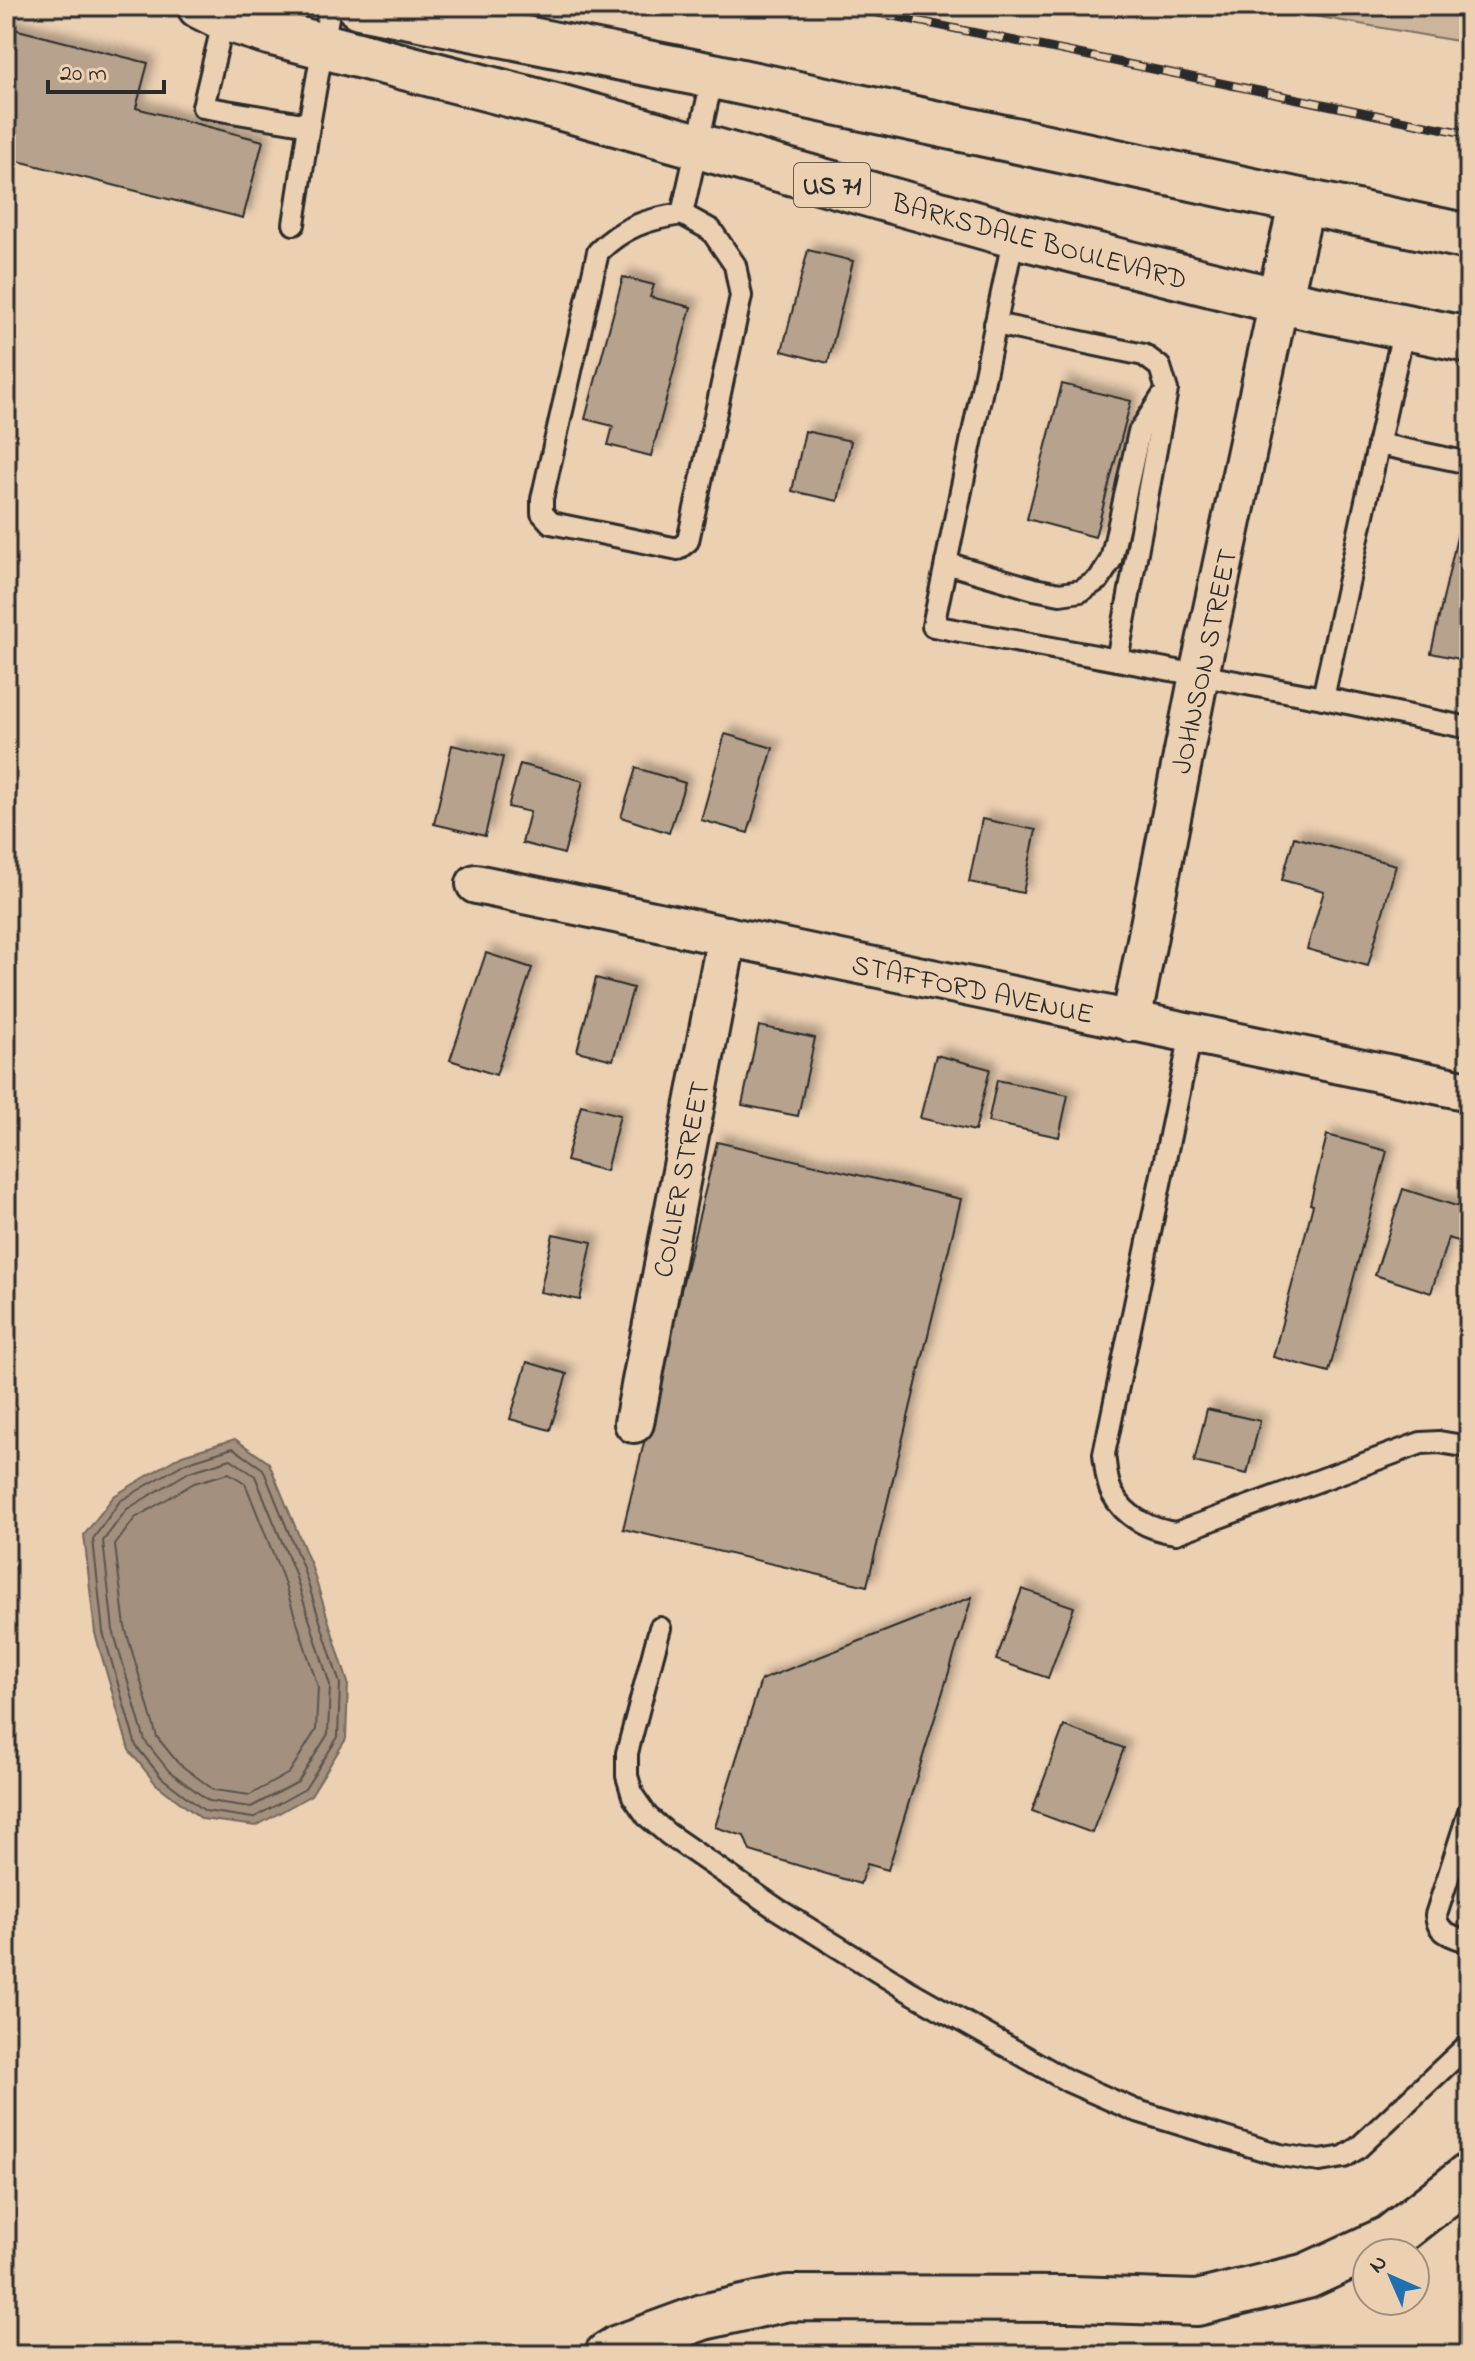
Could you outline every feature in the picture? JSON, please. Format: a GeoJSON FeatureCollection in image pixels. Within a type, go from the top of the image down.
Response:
{"type":"FeatureCollection","features":[{"type":"Feature","properties":{"kind":"main road"},"geometry":{"type":"LineString","coordinates":[[359,6],[713,76],[1469,237]]}},
{"type":"Feature","properties":{"kind":"main road","name":"BARKSDALE BOULEVARD"},"geometry":{"type":"LineString","coordinates":[[217,10],[326,26],[559,107],[1014,235],[1279,301],[1469,340]]}},
{"type":"Feature","properties":{"kind":"main road"},"geometry":{"type":"LineString","coordinates":[[1279,301],[1302,202]]}},
{"type":"Feature","properties":{"kind":"main road"},"geometry":{"type":"LineString","coordinates":[[607,2355],[618,2348],[703,2317],[788,2298],[1072,2299],[1197,2303],[1307,2276],[1390,2238],[1469,2176]]}},
{"type":"Feature","properties":{"kind":"street","name":"JOHNSON STREET"},"geometry":{"type":"LineString","coordinates":[[1131,1022],[1199,675],[1279,301]]}},
{"type":"Feature","properties":{"kind":"street","name":"STAFFORD AVENUE"},"geometry":{"type":"LineString","coordinates":[[476,884],[1469,1091]]}},
{"type":"Feature","properties":{"kind":"street","name":"COLLIER STREET"},"geometry":{"type":"LineString","coordinates":[[634,1423],[727,936]]}},
{"type":"Feature","properties":{"kind":"lane"},"geometry":{"type":"LineString","coordinates":[[217,10],[203,107],[309,125]]}},
{"type":"Feature","properties":{"kind":"lane"},"geometry":{"type":"LineString","coordinates":[[294,224],[326,26]]}},
{"type":"Feature","properties":{"kind":"lane"},"geometry":{"type":"LineString","coordinates":[[682,214],[713,76]]}},
{"type":"Feature","properties":{"kind":"lane"},"geometry":{"type":"LineString","coordinates":[[682,214],[711,230],[735,265],[741,296],[688,541],[678,549],[551,523],[542,513],[542,499],[598,252],[614,236],[652,218],[682,214]]}},
{"type":"Feature","properties":{"kind":"lane"},"geometry":{"type":"LineString","coordinates":[[1014,235],[933,626],[1469,728]]}},
{"type":"Feature","properties":{"kind":"lane"},"geometry":{"type":"LineString","coordinates":[[995,324],[1144,355],[1160,367],[1167,390],[1117,660]]}},
{"type":"Feature","properties":{"kind":"lane"},"geometry":{"type":"LineString","coordinates":[[1323,698],[1404,327]]}},
{"type":"Feature","properties":{"kind":"lane"},"geometry":{"type":"LineString","coordinates":[[946,563],[1060,594],[1081,591],[1099,579],[1111,560],[1139,432],[1167,390]]}},
{"type":"Feature","properties":{"kind":"lane"},"geometry":{"type":"LineString","coordinates":[[1378,444],[1469,463]]}},
{"type":"Feature","properties":{"kind":"lane"},"geometry":{"type":"LineString","coordinates":[[1191,1034],[1104,1454],[1112,1493],[1143,1524],[1176,1533],[1421,1443],[1439,1442],[1469,1447]]}},
{"type":"Feature","properties":{"kind":"lane"},"geometry":{"type":"LineString","coordinates":[[660,1628],[627,1753],[627,1776],[633,1796],[647,1816],[668,1834],[777,1909],[909,1991],[1068,2081],[1134,2110],[1280,2155],[1320,2161],[1344,2157],[1358,2148],[1469,2044]]}},
{"type":"Feature","properties":{"kind":"lane"},"geometry":{"type":"LineString","coordinates":[[1469,1812],[1436,1915],[1443,1932],[1469,1942]]}},
{"type":"Feature","properties":{"kind":"shaded area"},"geometry":{"type":"Polygon","coordinates":[[[1257,6],[1469,6],[1469,43],[1257,6]]]}},
{"type":"Feature","properties":{"kind":"water"},"geometry":{"type":"Polygon","coordinates":[[[235,1439],[269,1463],[311,1565],[348,1683],[346,1739],[311,1795],[256,1826],[202,1819],[156,1784],[129,1750],[95,1633],[84,1535],[114,1496],[182,1455],[235,1439]]]}},
{"type":"Feature","properties":{"kind":"building"},"geometry":{"type":"Polygon","coordinates":[[[6,27],[148,63],[136,108],[263,141],[243,218],[6,158],[6,144],[15,111],[6,109],[6,27]]]}},
{"type":"Feature","properties":{"kind":"building"},"geometry":{"type":"Polygon","coordinates":[[[808,250],[853,261],[828,363],[782,351],[808,250]]]}},
{"type":"Feature","properties":{"kind":"building"},"geometry":{"type":"Polygon","coordinates":[[[623,277],[654,285],[650,297],[691,307],[651,456],[608,445],[613,426],[585,419],[623,277]]]}},
{"type":"Feature","properties":{"kind":"building"},"geometry":{"type":"Polygon","coordinates":[[[1062,384],[1131,401],[1095,537],[1027,519],[1062,384]]]}},
{"type":"Feature","properties":{"kind":"building"},"geometry":{"type":"Polygon","coordinates":[[[805,431],[851,441],[838,501],[792,491],[805,431]]]}},
{"type":"Feature","properties":{"kind":"building"},"geometry":{"type":"Polygon","coordinates":[[[1465,501],[1469,501],[1469,661],[1431,653],[1465,501]]]}},
{"type":"Feature","properties":{"kind":"building"},"geometry":{"type":"Polygon","coordinates":[[[725,734],[773,748],[748,833],[701,820],[725,734]]]}},
{"type":"Feature","properties":{"kind":"building"},"geometry":{"type":"Polygon","coordinates":[[[452,745],[503,757],[485,836],[434,824],[452,745]]]}},
{"type":"Feature","properties":{"kind":"building"},"geometry":{"type":"Polygon","coordinates":[[[520,764],[583,781],[564,854],[522,843],[530,812],[508,807],[520,764]]]}},
{"type":"Feature","properties":{"kind":"building"},"geometry":{"type":"Polygon","coordinates":[[[636,768],[685,783],[669,833],[621,817],[636,768]]]}},
{"type":"Feature","properties":{"kind":"building"},"geometry":{"type":"Polygon","coordinates":[[[982,819],[1036,830],[1023,893],[969,882],[982,819]]]}},
{"type":"Feature","properties":{"kind":"building"},"geometry":{"type":"Polygon","coordinates":[[[1294,837],[1396,865],[1368,966],[1307,949],[1324,891],[1282,880],[1294,837]]]}},
{"type":"Feature","properties":{"kind":"building"},"geometry":{"type":"Polygon","coordinates":[[[486,953],[532,968],[496,1075],[450,1060],[486,953]]]}},
{"type":"Feature","properties":{"kind":"building"},"geometry":{"type":"Polygon","coordinates":[[[596,978],[633,988],[613,1060],[577,1051],[596,978]]]}},
{"type":"Feature","properties":{"kind":"building"},"geometry":{"type":"Polygon","coordinates":[[[759,1026],[815,1038],[798,1116],[742,1105],[759,1026]]]}},
{"type":"Feature","properties":{"kind":"building"},"geometry":{"type":"Polygon","coordinates":[[[936,1055],[990,1069],[975,1131],[920,1118],[936,1055]]]}},
{"type":"Feature","properties":{"kind":"building"},"geometry":{"type":"Polygon","coordinates":[[[997,1080],[1068,1095],[1059,1137],[988,1122],[997,1080]]]}},
{"type":"Feature","properties":{"kind":"building"},"geometry":{"type":"Polygon","coordinates":[[[581,1105],[620,1115],[606,1171],[566,1161],[581,1105]]]}},
{"type":"Feature","properties":{"kind":"building"},"geometry":{"type":"Polygon","coordinates":[[[1327,1135],[1387,1151],[1329,1372],[1273,1357],[1313,1205],[1310,1204],[1327,1135]]]}},
{"type":"Feature","properties":{"kind":"building"},"geometry":{"type":"Polygon","coordinates":[[[717,1142],[961,1199],[867,1586],[623,1529],[717,1142]]]}},
{"type":"Feature","properties":{"kind":"building"},"geometry":{"type":"Polygon","coordinates":[[[1403,1189],[1469,1210],[1462,1242],[1448,1238],[1431,1293],[1375,1275],[1403,1189]]]}},
{"type":"Feature","properties":{"kind":"building"},"geometry":{"type":"Polygon","coordinates":[[[553,1234],[592,1242],[580,1300],[540,1292],[553,1234]]]}},
{"type":"Feature","properties":{"kind":"building"},"geometry":{"type":"Polygon","coordinates":[[[527,1362],[567,1374],[550,1430],[510,1419],[527,1362]]]}},
{"type":"Feature","properties":{"kind":"building"},"geometry":{"type":"Polygon","coordinates":[[[1207,1409],[1260,1421],[1247,1474],[1194,1462],[1207,1409]]]}},
{"type":"Feature","properties":{"kind":"building"},"geometry":{"type":"Polygon","coordinates":[[[1022,1589],[1074,1607],[1048,1678],[996,1660],[1022,1589]]]}},
{"type":"Feature","properties":{"kind":"building"},"geometry":{"type":"Polygon","coordinates":[[[972,1597],[888,1870],[867,1864],[860,1884],[750,1851],[744,1836],[715,1827],[761,1680],[972,1597]]]}},
{"type":"Feature","properties":{"kind":"building"},"geometry":{"type":"Polygon","coordinates":[[[1064,1726],[1124,1748],[1092,1833],[1032,1811],[1064,1726]]]}},
{"type":"Feature","properties":{"kind":"railway"},"geometry":{"type":"LineString","coordinates":[[845,6],[1469,134]]}}]}
